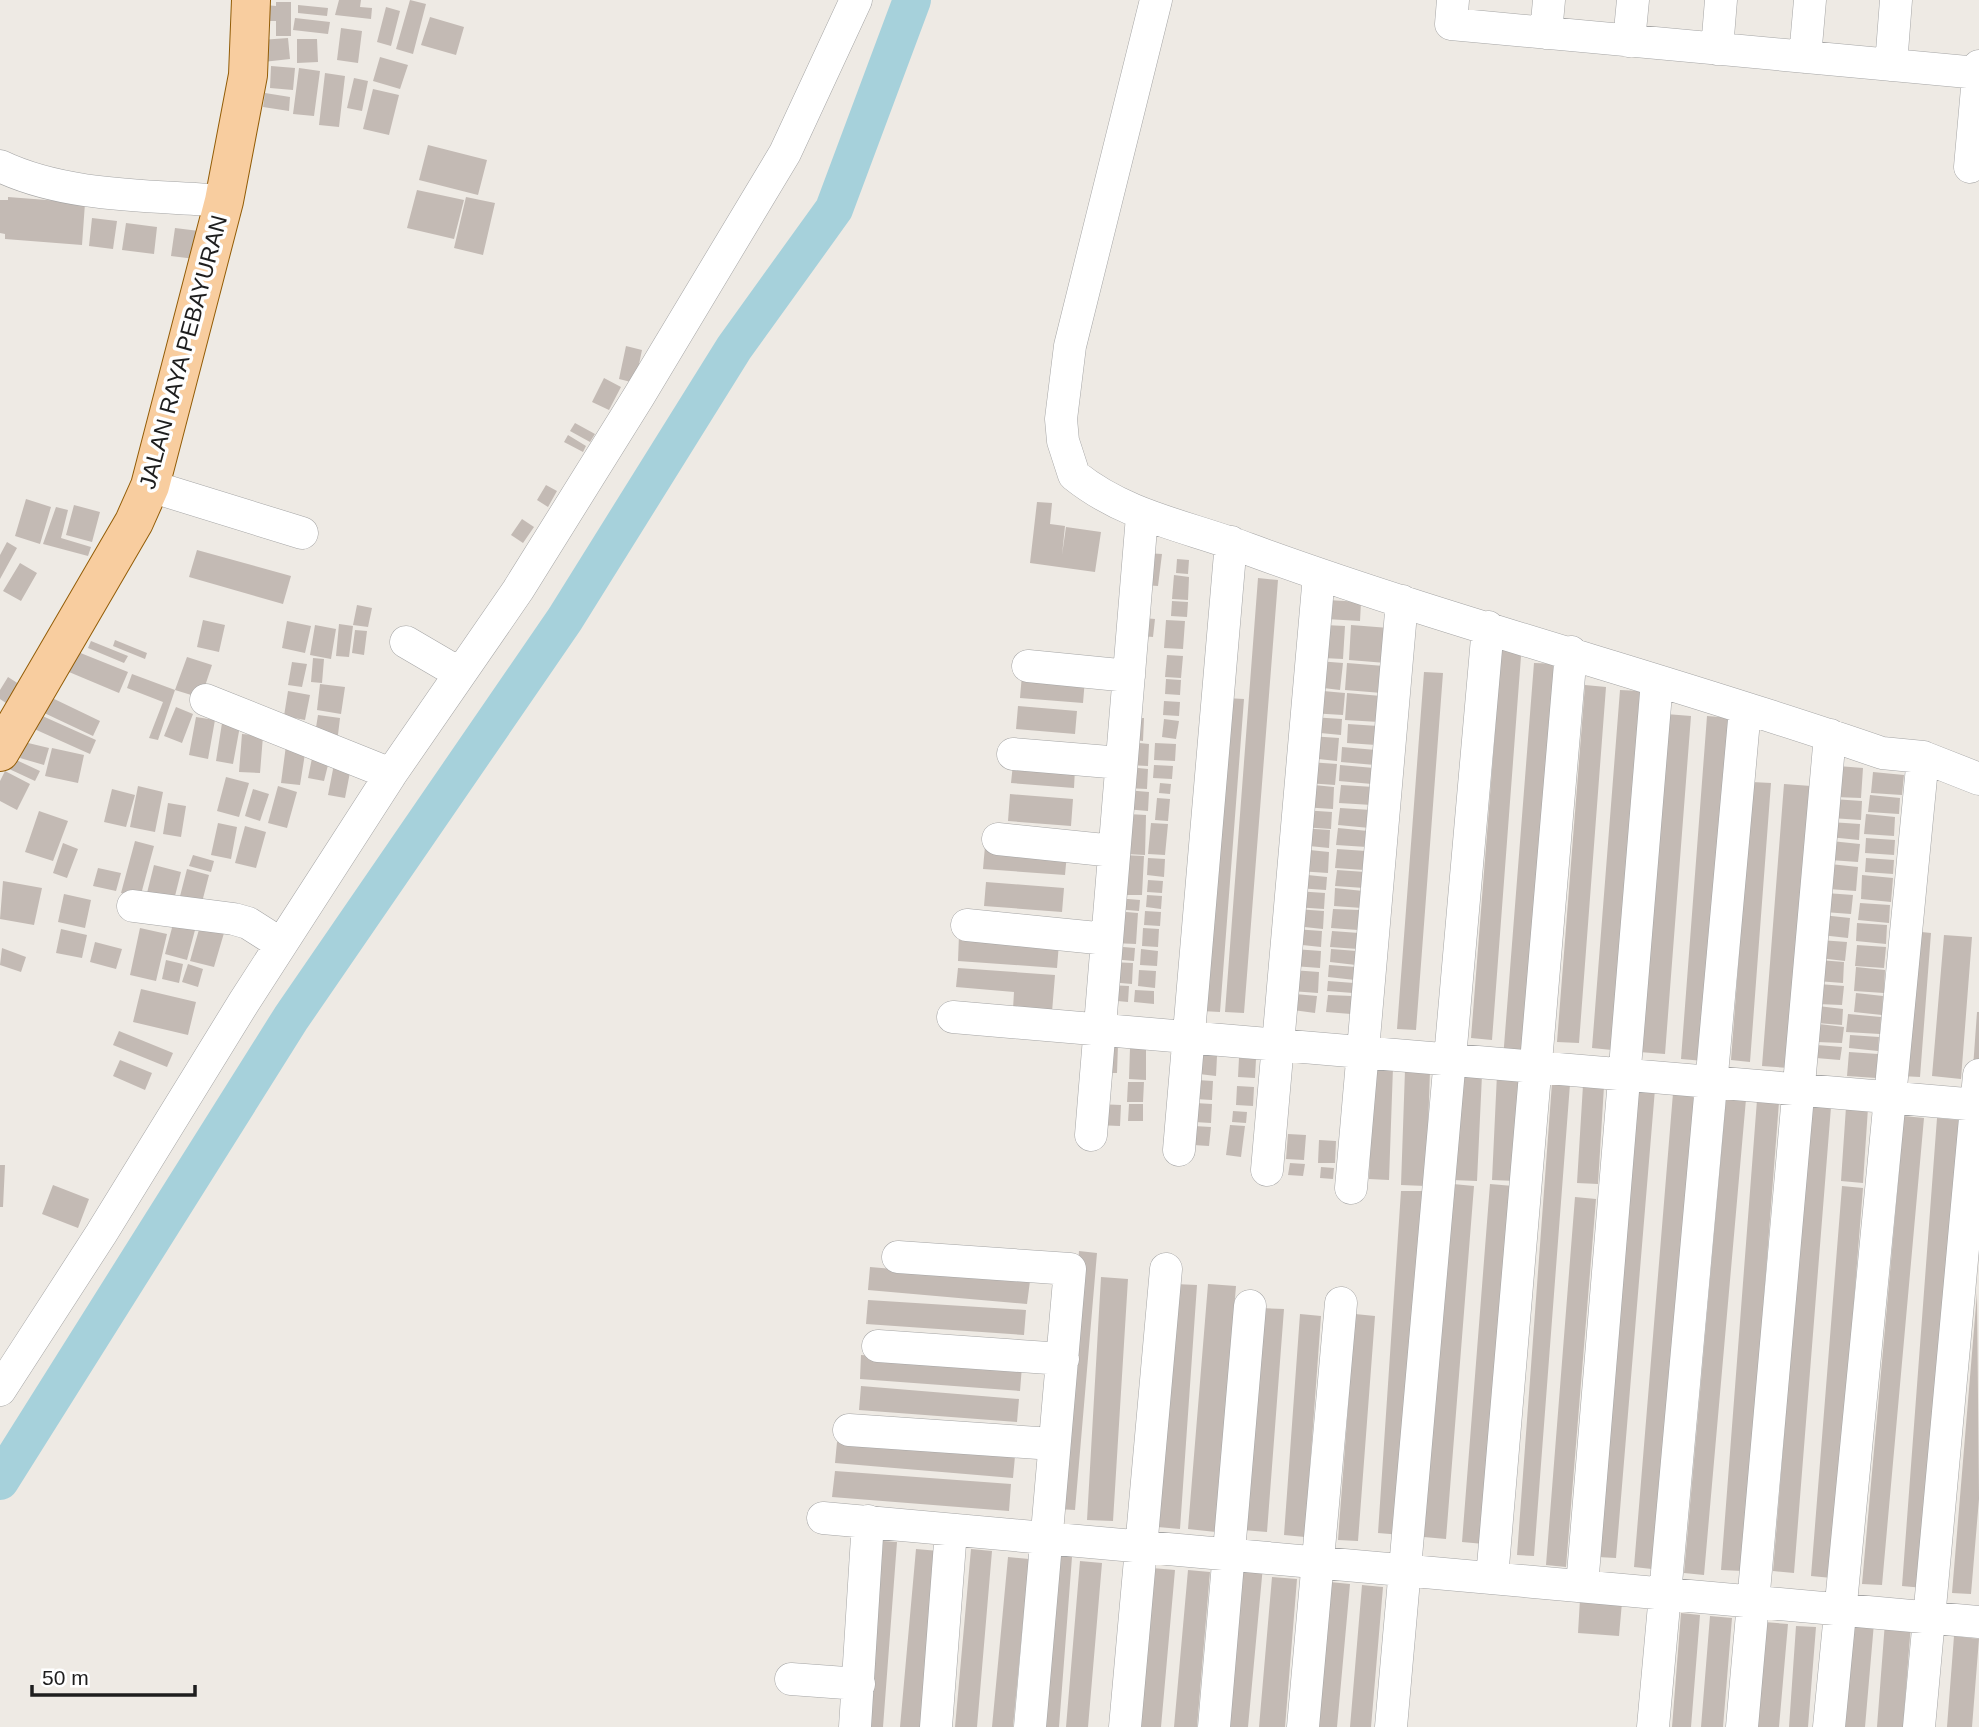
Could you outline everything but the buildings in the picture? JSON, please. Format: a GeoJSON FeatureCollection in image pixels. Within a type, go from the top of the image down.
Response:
{"type":"FeatureCollection","features":[{"type":"Feature","properties":{"kind":"main road","name":"JALAN RAYA PEBAYURAN"},"geometry":{"type":"LineString","coordinates":[[0,752],[134,522],[150,486],[224,201],[248,75],[251,0]]}},
{"type":"Feature","properties":{"kind":"street"},"geometry":{"type":"LineString","coordinates":[[0,1390],[391,774],[519,590],[785,153],[856,0]]}},
{"type":"Feature","properties":{"kind":"street"},"geometry":{"type":"LineString","coordinates":[[1156,0],[1070,346],[1062,419],[1063,440],[1074,475],[1142,516],[1231,542],[1319,575],[1571,652],[1882,753],[1923,757],[1979,779]]}},
{"type":"Feature","properties":{"kind":"street"},"geometry":{"type":"LineString","coordinates":[[1453,0],[1451,24],[1979,73]]}},
{"type":"Feature","properties":{"kind":"street"},"geometry":{"type":"LineString","coordinates":[[1546,33],[1549,0]]}},
{"type":"Feature","properties":{"kind":"street"},"geometry":{"type":"LineString","coordinates":[[1629,41],[1633,0]]}},
{"type":"Feature","properties":{"kind":"street"},"geometry":{"type":"LineString","coordinates":[[1717,49],[1720,0]]}},
{"type":"Feature","properties":{"kind":"street"},"geometry":{"type":"LineString","coordinates":[[1805,57],[1810,0]]}},
{"type":"Feature","properties":{"kind":"street"},"geometry":{"type":"LineString","coordinates":[[1891,65],[1896,0]]}},
{"type":"Feature","properties":{"kind":"street"},"geometry":{"type":"LineString","coordinates":[[1970,167],[1979,66]]}},
{"type":"Feature","properties":{"kind":"street"},"geometry":{"type":"LineString","coordinates":[[0,166],[41,181],[83,189],[224,201]]}},
{"type":"Feature","properties":{"kind":"street"},"geometry":{"type":"LineString","coordinates":[[150,486],[302,533]]}},
{"type":"Feature","properties":{"kind":"street"},"geometry":{"type":"LineString","coordinates":[[1091,1135],[1142,516]]}},
{"type":"Feature","properties":{"kind":"street"},"geometry":{"type":"LineString","coordinates":[[1179,1150],[1231,542]]}},
{"type":"Feature","properties":{"kind":"street"},"geometry":{"type":"LineString","coordinates":[[1266,1170],[1319,575]]}},
{"type":"Feature","properties":{"kind":"street"},"geometry":{"type":"LineString","coordinates":[[1351,1188],[1402,601]]}},
{"type":"Feature","properties":{"kind":"street"},"geometry":{"type":"LineString","coordinates":[[1391,1727],[1488,627]]}},
{"type":"Feature","properties":{"kind":"street"},"geometry":{"type":"LineString","coordinates":[[406,642],[459,673]]}},
{"type":"Feature","properties":{"kind":"street"},"geometry":{"type":"LineString","coordinates":[[1492,1578],[1571,652]]}},
{"type":"Feature","properties":{"kind":"street"},"geometry":{"type":"LineString","coordinates":[[1028,666],[1129,676]]}},
{"type":"Feature","properties":{"kind":"street"},"geometry":{"type":"LineString","coordinates":[[1581,1586],[1657,681]]}},
{"type":"Feature","properties":{"kind":"street"},"geometry":{"type":"LineString","coordinates":[[206,700],[391,774]]}},
{"type":"Feature","properties":{"kind":"street"},"geometry":{"type":"LineString","coordinates":[[1653,1727],[1745,709]]}},
{"type":"Feature","properties":{"kind":"street"},"geometry":{"type":"LineString","coordinates":[[1742,1727],[1830,735]]}},
{"type":"Feature","properties":{"kind":"street"},"geometry":{"type":"LineString","coordinates":[[1013,754],[1121,763]]}},
{"type":"Feature","properties":{"kind":"street"},"geometry":{"type":"LineString","coordinates":[[1829,1727],[1923,757]]}},
{"type":"Feature","properties":{"kind":"street"},"geometry":{"type":"LineString","coordinates":[[998,839],[1114,851]]}},
{"type":"Feature","properties":{"kind":"street"},"geometry":{"type":"LineString","coordinates":[[133,906],[248,922],[281,944]]}},
{"type":"Feature","properties":{"kind":"street"},"geometry":{"type":"LineString","coordinates":[[967,925],[1107,939]]}},
{"type":"Feature","properties":{"kind":"street"},"geometry":{"type":"LineString","coordinates":[[953,1017],[1890,1097],[1978,1095],[1919,1727]]}},
{"type":"Feature","properties":{"kind":"street"},"geometry":{"type":"LineString","coordinates":[[898,1257],[1070,1269],[1030,1727]]}},
{"type":"Feature","properties":{"kind":"street"},"geometry":{"type":"LineString","coordinates":[[1125,1727],[1166,1269]]}},
{"type":"Feature","properties":{"kind":"street"},"geometry":{"type":"LineString","coordinates":[[1303,1727],[1341,1303]]}},
{"type":"Feature","properties":{"kind":"street"},"geometry":{"type":"LineString","coordinates":[[1214,1727],[1250,1306]]}},
{"type":"Feature","properties":{"kind":"street"},"geometry":{"type":"LineString","coordinates":[[878,1346],[1063,1359]]}},
{"type":"Feature","properties":{"kind":"street"},"geometry":{"type":"LineString","coordinates":[[849,1430],[1053,1444]]}},
{"type":"Feature","properties":{"kind":"street"},"geometry":{"type":"LineString","coordinates":[[823,1518],[1979,1622]]}},
{"type":"Feature","properties":{"kind":"street"},"geometry":{"type":"LineString","coordinates":[[855,1727],[868,1521]]}},
{"type":"Feature","properties":{"kind":"street"},"geometry":{"type":"LineString","coordinates":[[936,1727],[950,1531]]}},
{"type":"Feature","properties":{"kind":"street"},"geometry":{"type":"LineString","coordinates":[[791,1679],[859,1684]]}},
{"type":"Feature","properties":{"kind":"waterway"},"geometry":{"type":"LineString","coordinates":[[0,1481],[291,1018],[565,619],[734,348],[834,209],[912,0]]}}]}
